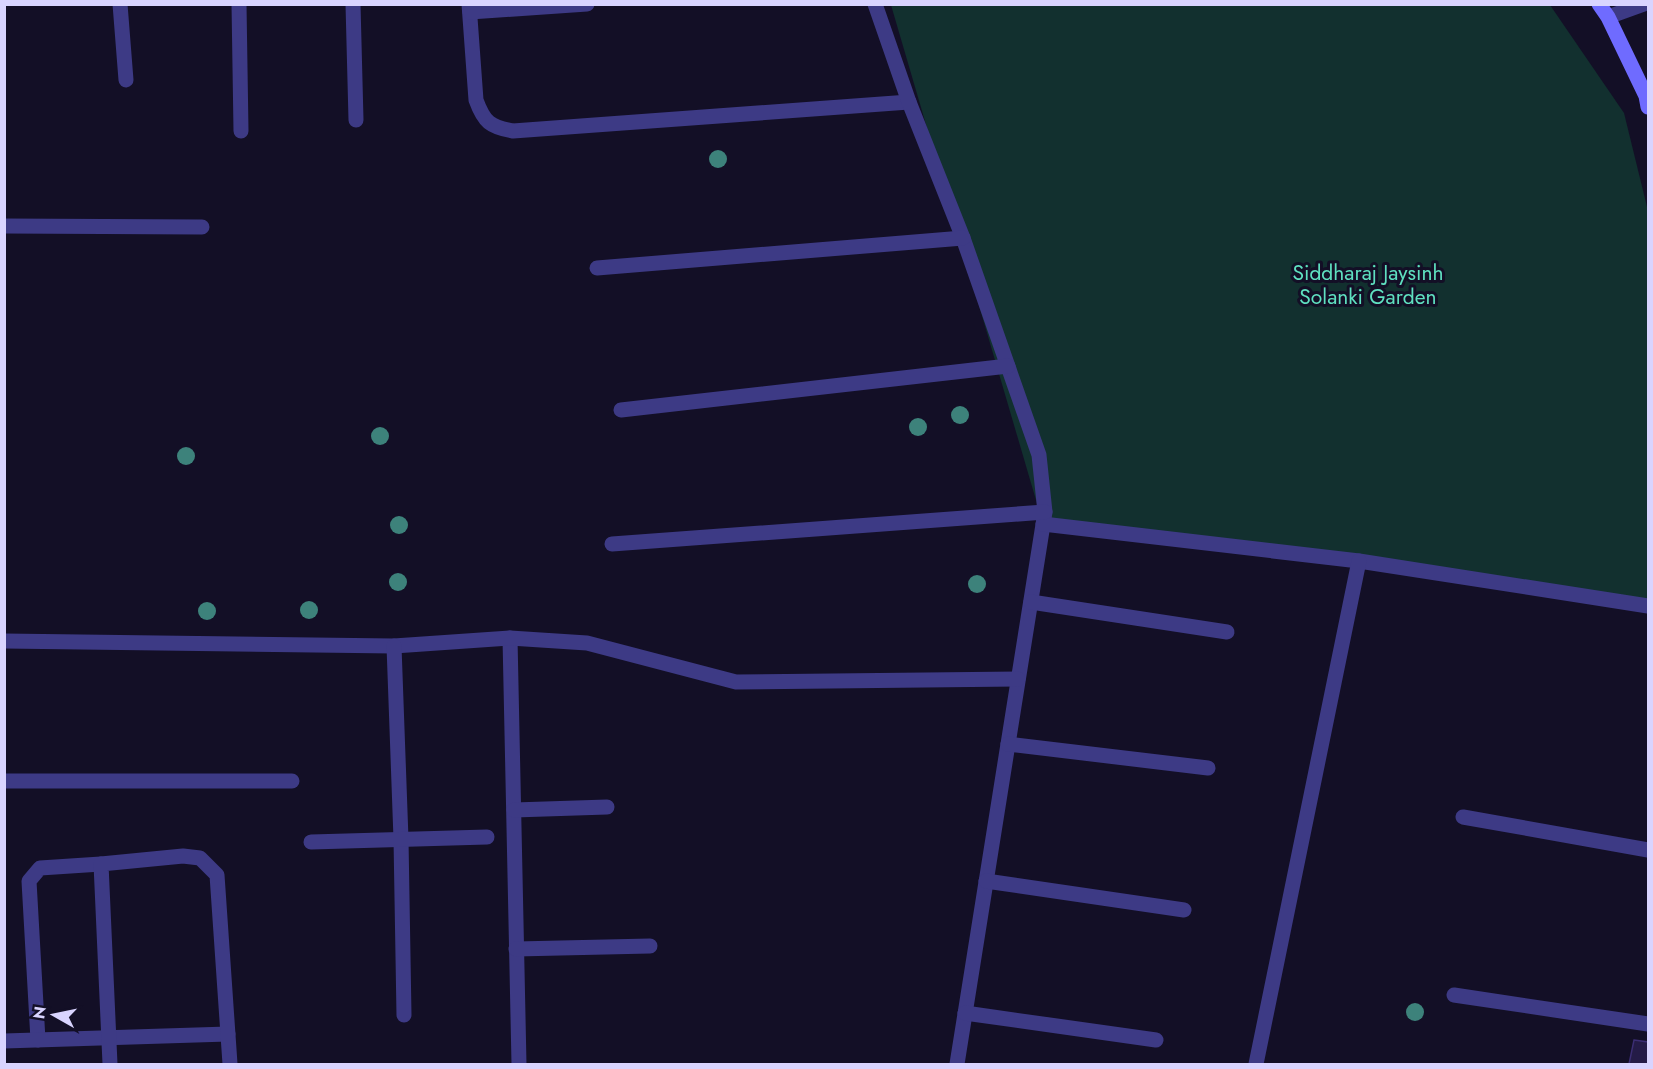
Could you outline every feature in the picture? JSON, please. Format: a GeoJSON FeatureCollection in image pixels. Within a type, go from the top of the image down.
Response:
{"type":"FeatureCollection","features":[{"type":"Feature","properties":{"kind":"street"},"geometry":{"type":"LineString","coordinates":[[120,4],[126,80]]}},
{"type":"Feature","properties":{"kind":"street"},"geometry":{"type":"LineString","coordinates":[[239,4],[241,131]]}},
{"type":"Feature","properties":{"kind":"street"},"geometry":{"type":"LineString","coordinates":[[353,4],[356,120]]}},
{"type":"Feature","properties":{"kind":"street"},"geometry":{"type":"LineString","coordinates":[[875,4],[909,102],[963,238],[1039,455],[1044,518],[957,1065]]}},
{"type":"Feature","properties":{"kind":"street"},"geometry":{"type":"LineString","coordinates":[[1644,4],[1603,10],[1646,96],[1648,107]]}},
{"type":"Feature","properties":{"kind":"street"},"geometry":{"type":"LineString","coordinates":[[586,5],[470,8],[476,100],[481,114],[491,125],[498,129],[513,131],[909,102]]}},
{"type":"Feature","properties":{"kind":"street"},"geometry":{"type":"LineString","coordinates":[[4,226],[202,227]]}},
{"type":"Feature","properties":{"kind":"street"},"geometry":{"type":"LineString","coordinates":[[597,268],[963,238]]}},
{"type":"Feature","properties":{"kind":"street"},"geometry":{"type":"LineString","coordinates":[[621,410],[1008,366]]}},
{"type":"Feature","properties":{"kind":"street"},"geometry":{"type":"LineString","coordinates":[[612,544],[1044,518],[1359,561],[1648,606]]}},
{"type":"Feature","properties":{"kind":"street"},"geometry":{"type":"LineString","coordinates":[[1256,1065],[1359,561]]}},
{"type":"Feature","properties":{"kind":"street"},"geometry":{"type":"LineString","coordinates":[[1030,602],[1227,632]]}},
{"type":"Feature","properties":{"kind":"street"},"geometry":{"type":"LineString","coordinates":[[4,641],[394,646],[510,638],[587,643],[736,682],[1018,679]]}},
{"type":"Feature","properties":{"kind":"street"},"geometry":{"type":"LineString","coordinates":[[510,638],[519,1065]]}},
{"type":"Feature","properties":{"kind":"street"},"geometry":{"type":"LineString","coordinates":[[394,646],[404,1015]]}},
{"type":"Feature","properties":{"kind":"street"},"geometry":{"type":"LineString","coordinates":[[1008,744],[1208,768]]}},
{"type":"Feature","properties":{"kind":"street"},"geometry":{"type":"LineString","coordinates":[[4,781],[292,781]]}},
{"type":"Feature","properties":{"kind":"street"},"geometry":{"type":"LineString","coordinates":[[514,810],[607,807]]}},
{"type":"Feature","properties":{"kind":"street"},"geometry":{"type":"LineString","coordinates":[[1464,817],[1648,850]]}},
{"type":"Feature","properties":{"kind":"street"},"geometry":{"type":"LineString","coordinates":[[311,842],[487,837]]}},
{"type":"Feature","properties":{"kind":"street"},"geometry":{"type":"LineString","coordinates":[[38,1040],[29,881],[40,868],[183,856],[200,858],[217,875],[230,1065]]}},
{"type":"Feature","properties":{"kind":"street"},"geometry":{"type":"LineString","coordinates":[[101,864],[110,1065]]}},
{"type":"Feature","properties":{"kind":"street"},"geometry":{"type":"LineString","coordinates":[[986,880],[1184,910]]}},
{"type":"Feature","properties":{"kind":"street"},"geometry":{"type":"LineString","coordinates":[[516,949],[650,946]]}},
{"type":"Feature","properties":{"kind":"street"},"geometry":{"type":"LineString","coordinates":[[1454,995],[1648,1024]]}},
{"type":"Feature","properties":{"kind":"street"},"geometry":{"type":"LineString","coordinates":[[966,1013],[1156,1040]]}},
{"type":"Feature","properties":{"kind":"street"},"geometry":{"type":"LineString","coordinates":[[4,1041],[228,1034]]}},
{"type":"Feature","properties":{"kind":"green space","name":"Siddharaj Jaysinh Solanki Garden"},"geometry":{"type":"Polygon","coordinates":[[[891,5],[1550,5],[1624,113],[1648,211],[1648,607],[1043,524],[891,5]]]}},
{"type":"Feature","properties":{"kind":"building"},"geometry":{"type":"Polygon","coordinates":[[[1634,1040],[1648,1042],[1648,1064],[1629,1064],[1634,1040]]]}}]}
